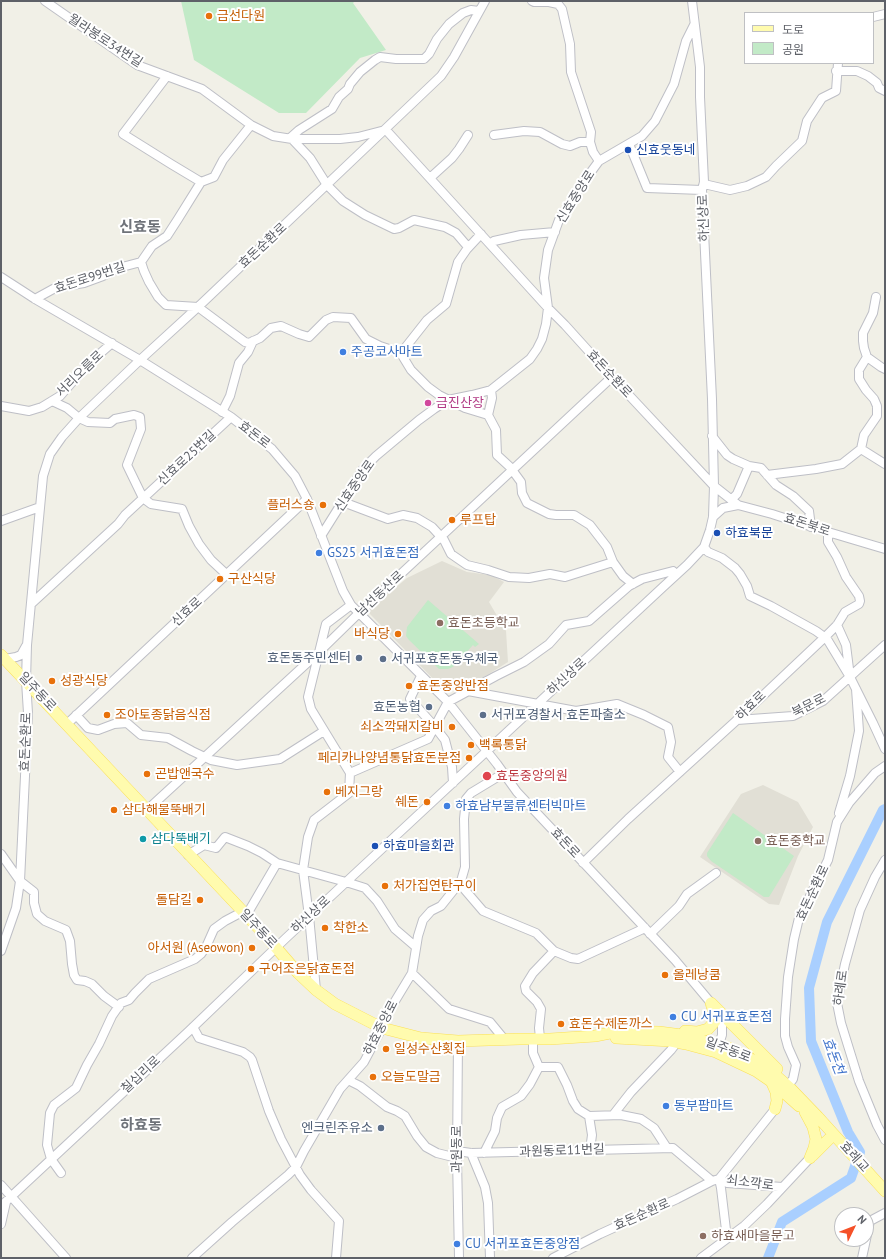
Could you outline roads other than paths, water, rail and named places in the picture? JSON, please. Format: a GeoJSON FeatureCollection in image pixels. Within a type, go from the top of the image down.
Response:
{"type":"FeatureCollection","features":[{"type":"Feature","properties":{"kind":"main road","name":"일주동로"},"geometry":{"type":"LineString","coordinates":[[3,657],[316,990],[346,1011],[382,1028],[421,1038],[458,1041],[595,1036],[677,1042],[717,1049],[732,1049],[766,1067],[791,1088],[818,1117],[831,1137]]}},
{"type":"Feature","properties":{"kind":"main road"},"geometry":{"type":"LineString","coordinates":[[711,1003],[790,1083],[818,1117]]}},
{"type":"Feature","properties":{"kind":"main road"},"geometry":{"type":"LineString","coordinates":[[620,1031],[652,1028],[698,1032],[708,1029],[716,1020],[711,1003]]}},
{"type":"Feature","properties":{"kind":"main road","name":"일주동로"},"geometry":{"type":"LineString","coordinates":[[595,1036],[620,1031],[659,1032],[682,1035],[717,1049],[756,1071],[772,1082],[831,1137]]}},
{"type":"Feature","properties":{"kind":"main road"},"geometry":{"type":"LineString","coordinates":[[772,1082],[777,1100],[775,1109]]}},
{"type":"Feature","properties":{"kind":"main road"},"geometry":{"type":"LineString","coordinates":[[775,1109],[783,1102],[793,1101]]}},
{"type":"Feature","properties":{"kind":"main road"},"geometry":{"type":"LineString","coordinates":[[805,1112],[813,1128],[816,1139],[810,1158]]}},
{"type":"Feature","properties":{"kind":"main road"},"geometry":{"type":"LineString","coordinates":[[810,1158],[831,1137]]}},
{"type":"Feature","properties":{"kind":"main road","name":"효례교"},"geometry":{"type":"LineString","coordinates":[[831,1137],[874,1184]]}},
{"type":"Feature","properties":{"kind":"main road"},"geometry":{"type":"LineString","coordinates":[[874,1184],[885,1191]]}},
{"type":"Feature","properties":{"kind":"main road"},"geometry":{"type":"LineString","coordinates":[[874,1184],[885,1201]]}},
{"type":"Feature","properties":{"kind":"street","name":"월라봉로34번길"},"geometry":{"type":"LineString","coordinates":[[45,1],[137,65],[202,89],[251,125],[273,136],[340,139],[358,137],[386,130]]}},
{"type":"Feature","properties":{"kind":"street","name":"효돈순환로"},"geometry":{"type":"LineString","coordinates":[[1,951],[16,908],[20,881],[28,713],[26,645],[43,476],[50,454],[62,437],[79,418],[198,308],[441,76],[454,57],[485,1]]}},
{"type":"Feature","properties":{"kind":"street"},"geometry":{"type":"LineString","coordinates":[[532,1],[558,4],[562,9],[570,44],[571,72],[591,132],[590,142],[592,152],[599,161]]}},
{"type":"Feature","properties":{"kind":"street","name":"하신상로"},"geometry":{"type":"LineString","coordinates":[[276,948],[704,547],[713,517],[714,486],[700,67],[692,1]]}},
{"type":"Feature","properties":{"kind":"street"},"geometry":{"type":"LineString","coordinates":[[468,247],[456,233],[445,227],[414,220],[394,229],[365,215],[343,201],[327,185],[310,158],[291,138],[299,130],[332,108],[339,97],[348,89],[350,84],[360,72],[375,60],[380,57],[396,59],[424,59],[449,24],[463,13],[471,10],[479,11]]}},
{"type":"Feature","properties":{"kind":"street"},"geometry":{"type":"LineString","coordinates":[[874,17],[885,14]]}},
{"type":"Feature","properties":{"kind":"street","name":"신효중앙로"},"geometry":{"type":"LineString","coordinates":[[321,536],[363,469],[376,456],[419,420],[448,400],[472,396],[491,390],[530,358],[537,349],[542,339],[548,308],[544,278],[548,250],[559,220],[599,161],[642,136],[655,121],[674,84],[686,41],[694,25]]}},
{"type":"Feature","properties":{"kind":"street"},"geometry":{"type":"LineString","coordinates":[[629,144],[647,188],[703,187],[730,190],[747,186],[766,177],[802,141],[806,121],[822,98],[836,91],[837,67],[856,71],[868,76],[877,83],[879,88],[885,91]]}},
{"type":"Feature","properties":{"kind":"street"},"geometry":{"type":"LineString","coordinates":[[167,76],[123,134],[201,182]]}},
{"type":"Feature","properties":{"kind":"street","name":"효돈로99번길"},"geometry":{"type":"LineString","coordinates":[[35,299],[55,288],[84,282],[103,276],[122,267],[141,262],[152,246],[167,236],[201,182],[214,177],[223,160],[251,125]]}},
{"type":"Feature","properties":{"kind":"street","name":"효돈순환로"},"geometry":{"type":"LineString","coordinates":[[386,130],[612,377],[714,486],[731,500]]}},
{"type":"Feature","properties":{"kind":"street"},"geometry":{"type":"LineString","coordinates":[[494,135],[524,131],[540,132],[562,144],[570,146],[580,142],[590,142]]}},
{"type":"Feature","properties":{"kind":"street"},"geometry":{"type":"LineString","coordinates":[[430,178],[452,158],[468,135]]}},
{"type":"Feature","properties":{"kind":"street"},"geometry":{"type":"LineString","coordinates":[[490,244],[494,241],[521,235],[555,232]]}},
{"type":"Feature","properties":{"kind":"street"},"geometry":{"type":"LineString","coordinates":[[401,352],[427,320],[446,304],[458,262],[468,247],[481,234]]}},
{"type":"Feature","properties":{"kind":"street"},"geometry":{"type":"LineString","coordinates":[[141,262],[149,282],[158,297],[166,306],[198,308],[245,342],[249,343],[260,338],[271,328],[281,326],[309,337],[326,320],[333,317],[351,318],[366,339],[380,346],[401,352],[411,370],[439,396],[465,408],[488,416],[496,430],[497,454],[521,482],[522,493],[527,503],[549,514],[574,515],[590,525],[607,546],[613,562],[623,576],[633,584]]}},
{"type":"Feature","properties":{"kind":"street","name":"효돈로"},"geometry":{"type":"LineString","coordinates":[[1,277],[35,299],[140,360],[231,417],[272,449],[294,476],[307,499],[343,591],[351,605],[448,702],[504,773],[517,792],[675,960],[711,1003],[722,1023],[722,1035],[717,1049]]}},
{"type":"Feature","properties":{"kind":"street"},"geometry":{"type":"LineString","coordinates":[[876,297],[873,313],[863,333],[864,348],[868,356],[880,367],[885,369]]}},
{"type":"Feature","properties":{"kind":"street"},"geometry":{"type":"LineString","coordinates":[[222,412],[230,396],[239,363],[248,352],[253,341]]}},
{"type":"Feature","properties":{"kind":"street","name":"서리오름로"},"geometry":{"type":"LineString","coordinates":[[1,406],[29,411],[42,407],[60,396],[88,364],[112,344]]}},
{"type":"Feature","properties":{"kind":"street"},"geometry":{"type":"LineString","coordinates":[[768,475],[842,464],[861,449],[864,435],[877,416],[877,406],[874,399],[859,379],[860,370],[868,356]]}},
{"type":"Feature","properties":{"kind":"street","name":"남선동산로"},"geometry":{"type":"LineString","coordinates":[[147,810],[319,652],[612,377]]}},
{"type":"Feature","properties":{"kind":"street"},"geometry":{"type":"LineString","coordinates":[[488,416],[492,398],[491,390]]}},
{"type":"Feature","properties":{"kind":"street"},"geometry":{"type":"LineString","coordinates":[[52,401],[67,408],[79,418]]}},
{"type":"Feature","properties":{"kind":"street","name":"신효로25번길"},"geometry":{"type":"LineString","coordinates":[[79,418],[88,422],[110,422],[115,419],[134,415],[140,417],[141,429],[127,465],[143,498],[151,504],[182,509],[199,544],[211,560],[226,574]]}},
{"type":"Feature","properties":{"kind":"street","name":"신효로25번길"},"geometry":{"type":"LineString","coordinates":[[143,498],[231,417]]}},
{"type":"Feature","properties":{"kind":"street"},"geometry":{"type":"LineString","coordinates":[[712,436],[727,455],[749,466],[761,468],[776,485],[793,496],[809,512],[811,527]]}},
{"type":"Feature","properties":{"kind":"street"},"geometry":{"type":"LineString","coordinates":[[861,449],[885,464]]}},
{"type":"Feature","properties":{"kind":"street"},"geometry":{"type":"LineString","coordinates":[[731,500],[737,494],[749,466]]}},
{"type":"Feature","properties":{"kind":"street"},"geometry":{"type":"LineString","coordinates":[[31,604],[118,524],[143,498]]}},
{"type":"Feature","properties":{"kind":"street","name":"신효로"},"geometry":{"type":"LineString","coordinates":[[67,724],[307,499]]}},
{"type":"Feature","properties":{"kind":"street","name":"효돈북로"},"geometry":{"type":"LineString","coordinates":[[731,500],[738,505],[885,549]]}},
{"type":"Feature","properties":{"kind":"street"},"geometry":{"type":"LineString","coordinates":[[343,502],[388,519],[403,515],[417,518],[432,527],[444,540],[451,554],[467,565],[508,577],[529,578],[550,574],[565,577],[613,562]]}},
{"type":"Feature","properties":{"kind":"street"},"geometry":{"type":"LineString","coordinates":[[713,517],[722,508],[738,505]]}},
{"type":"Feature","properties":{"kind":"street"},"geometry":{"type":"LineString","coordinates":[[1,521],[40,507]]}},
{"type":"Feature","properties":{"kind":"street","name":"하효로"},"geometry":{"type":"LineString","coordinates":[[583,863],[628,819],[737,720],[825,637],[837,625],[845,612],[859,604],[859,596],[846,577],[828,542],[828,532]]}},
{"type":"Feature","properties":{"kind":"street"},"geometry":{"type":"LineString","coordinates":[[704,547],[708,552],[722,558],[735,568],[747,586],[750,596],[825,637],[850,677],[885,749]]}},
{"type":"Feature","properties":{"kind":"street"},"geometry":{"type":"LineString","coordinates":[[350,774],[428,739],[448,702],[524,662],[549,644],[566,625],[589,621],[633,584],[642,579],[673,571],[676,574]]}},
{"type":"Feature","properties":{"kind":"street"},"geometry":{"type":"LineString","coordinates":[[316,990],[310,916],[303,870],[308,837],[314,820],[349,793],[350,774],[311,710],[308,697],[326,624],[351,605]]}},
{"type":"Feature","properties":{"kind":"street"},"geometry":{"type":"LineString","coordinates":[[837,625],[846,645],[850,677]]}},
{"type":"Feature","properties":{"kind":"street"},"geometry":{"type":"LineString","coordinates":[[3,657],[16,657],[21,655],[26,645]]}},
{"type":"Feature","properties":{"kind":"street","name":"북문로"},"geometry":{"type":"LineString","coordinates":[[737,720],[793,716],[823,701],[885,645]]}},
{"type":"Feature","properties":{"kind":"street"},"geometry":{"type":"LineString","coordinates":[[421,676],[410,699],[435,726],[445,740],[452,767],[453,783]]}},
{"type":"Feature","properties":{"kind":"street"},"geometry":{"type":"LineString","coordinates":[[837,822],[850,776],[859,731],[856,689]]}},
{"type":"Feature","properties":{"kind":"street"},"geometry":{"type":"LineString","coordinates":[[468,691],[576,711],[616,704],[644,715],[668,727],[671,742],[668,757],[680,772]]}},
{"type":"Feature","properties":{"kind":"street"},"geometry":{"type":"LineString","coordinates":[[76,715],[88,728],[98,730],[114,724],[127,723],[141,735],[168,738],[192,752],[211,760],[237,765],[280,759],[324,731]]}},
{"type":"Feature","properties":{"kind":"street","name":"효돈순환로"},"geometry":{"type":"LineString","coordinates":[[790,1083],[793,1079],[796,1065],[788,1047],[785,1019],[788,977],[799,918],[828,860],[837,822],[849,803],[875,773],[885,766]]}},
{"type":"Feature","properties":{"kind":"street","name":"하효중앙로"},"geometry":{"type":"LineString","coordinates":[[192,1258],[296,1167],[340,1089],[364,1062],[389,1011],[412,973],[416,947],[423,920],[431,911],[442,906],[459,883],[465,867],[464,819],[466,799],[470,793],[493,781],[504,773]]}},
{"type":"Feature","properties":{"kind":"street"},"geometry":{"type":"LineString","coordinates":[[188,854],[204,845],[216,848],[225,837],[262,853],[277,863],[365,888],[377,901],[395,929],[416,947]]}},
{"type":"Feature","properties":{"kind":"street"},"geometry":{"type":"LineString","coordinates":[[1,854],[20,881],[34,892],[36,914],[45,921],[66,930],[70,941],[74,975],[78,980],[92,984],[104,996],[119,1007]]}},
{"type":"Feature","properties":{"kind":"street","name":"하례로"},"geometry":{"type":"LineString","coordinates":[[885,860],[875,877],[860,910],[844,964],[837,1003],[840,1023],[859,1081],[877,1125],[885,1140]]}},
{"type":"Feature","properties":{"kind":"street"},"geometry":{"type":"LineString","coordinates":[[61,1172],[51,1159],[47,1145],[50,1112],[54,1105],[76,1088],[112,1016],[121,1003],[129,1000],[149,978],[201,954],[206,947],[214,929],[225,921],[244,914],[277,863]]}},
{"type":"Feature","properties":{"kind":"street"},"geometry":{"type":"LineString","coordinates":[[459,883],[483,911],[536,933],[554,951],[570,958],[578,959],[648,931],[679,906],[687,894],[716,873]]}},
{"type":"Feature","properties":{"kind":"street","name":"칠십리로"},"geometry":{"type":"LineString","coordinates":[[6,1202],[276,948]]}},
{"type":"Feature","properties":{"kind":"street"},"geometry":{"type":"LineString","coordinates":[[539,1067],[533,1053],[539,1028],[541,1009],[537,1002],[526,991],[525,986],[533,973],[554,951]]}},
{"type":"Feature","properties":{"kind":"street"},"geometry":{"type":"LineString","coordinates":[[412,973],[449,1009],[490,1022],[504,1039]]}},
{"type":"Feature","properties":{"kind":"street"},"geometry":{"type":"LineString","coordinates":[[193,1027],[199,1038],[244,1052],[250,1057],[254,1064],[269,1112],[300,1175],[311,1190],[339,1221],[336,1258]]}},
{"type":"Feature","properties":{"kind":"street","name":"과원동로"},"geometry":{"type":"LineString","coordinates":[[458,1041],[457,1155],[459,1258]]}},
{"type":"Feature","properties":{"kind":"street"},"geometry":{"type":"LineString","coordinates":[[613,1115],[631,1092],[677,1042]]}},
{"type":"Feature","properties":{"kind":"street"},"geometry":{"type":"LineString","coordinates":[[539,1067],[558,1067],[578,1109],[589,1116],[621,1115],[641,1119],[654,1128],[667,1148],[673,1148],[715,1180],[721,1188],[728,1237]]}},
{"type":"Feature","properties":{"kind":"street"},"geometry":{"type":"LineString","coordinates":[[484,1153],[495,1131],[497,1118],[502,1107],[521,1096],[530,1084],[539,1067]]}},
{"type":"Feature","properties":{"kind":"street","name":"과원동로11번길"},"geometry":{"type":"LineString","coordinates":[[348,1080],[360,1086],[387,1107],[405,1116],[417,1136],[426,1146],[437,1153],[457,1155],[667,1148]]}},
{"type":"Feature","properties":{"kind":"street","name":"효돈순환로"},"geometry":{"type":"LineString","coordinates":[[553,1258],[566,1255],[600,1234],[715,1180],[775,1109]]}},
{"type":"Feature","properties":{"kind":"street"},"geometry":{"type":"LineString","coordinates":[[589,1116],[592,1135],[590,1150]]}},
{"type":"Feature","properties":{"kind":"street"},"geometry":{"type":"LineString","coordinates":[[471,1154],[485,1187],[488,1203],[490,1258]]}},
{"type":"Feature","properties":{"kind":"street","name":"쇠소깍로"},"geometry":{"type":"LineString","coordinates":[[701,1258],[744,1226],[810,1158]]}},
{"type":"Feature","properties":{"kind":"street","name":"쇠소깍로"},"geometry":{"type":"LineString","coordinates":[[715,1180],[727,1183],[782,1187]]}},
{"type":"Feature","properties":{"kind":"street"},"geometry":{"type":"LineString","coordinates":[[1,1185],[6,1202],[1,1224]]}},
{"type":"Feature","properties":{"kind":"street"},"geometry":{"type":"LineString","coordinates":[[6,1202],[66,1258]]}},
{"type":"Feature","properties":{"kind":"street"},"geometry":{"type":"LineString","coordinates":[[862,1258],[870,1221],[885,1213]]}},
{"type":"Feature","properties":{"kind":"waterway","name":"효돈천"},"geometry":{"type":"LineString","coordinates":[[768,1258],[782,1222],[851,1178],[860,1152],[848,1132],[811,1041],[809,988],[827,922],[883,810],[885,809]]}},
{"type":"Feature","properties":{"kind":"place","name":"금선다원"},"geometry":{"type":"Point","coordinates":[209,16]}},
{"type":"Feature","properties":{"kind":"place","name":"신효웃동네"},"geometry":{"type":"Point","coordinates":[628,150]}},
{"type":"Feature","properties":{"kind":"place","name":"주공코사마트"},"geometry":{"type":"Point","coordinates":[343,352]}},
{"type":"Feature","properties":{"kind":"place","name":"금진산장"},"geometry":{"type":"Point","coordinates":[428,403]}},
{"type":"Feature","properties":{"kind":"place","name":"플러스숑"},"geometry":{"type":"Point","coordinates":[323,505]}},
{"type":"Feature","properties":{"kind":"place","name":"루프탑"},"geometry":{"type":"Point","coordinates":[452,520]}},
{"type":"Feature","properties":{"kind":"place","name":"하효북문"},"geometry":{"type":"Point","coordinates":[717,533]}},
{"type":"Feature","properties":{"kind":"place","name":"GS25 서귀효돈점"},"geometry":{"type":"Point","coordinates":[319,553]}},
{"type":"Feature","properties":{"kind":"place","name":"구산식당"},"geometry":{"type":"Point","coordinates":[220,579]}},
{"type":"Feature","properties":{"kind":"place","name":"효돈초등학교"},"geometry":{"type":"Point","coordinates":[440,623]}},
{"type":"Feature","properties":{"kind":"place","name":"바식당"},"geometry":{"type":"Point","coordinates":[398,634]}},
{"type":"Feature","properties":{"kind":"place","name":"효돈동주민센터"},"geometry":{"type":"Point","coordinates":[359,658]}},
{"type":"Feature","properties":{"kind":"place","name":"서귀포효돈동우체국"},"geometry":{"type":"Point","coordinates":[383,659]}},
{"type":"Feature","properties":{"kind":"place","name":"성광식당"},"geometry":{"type":"Point","coordinates":[52,681]}},
{"type":"Feature","properties":{"kind":"place","name":"효돈중앙반점"},"geometry":{"type":"Point","coordinates":[409,686]}},
{"type":"Feature","properties":{"kind":"place","name":"효돈농협"},"geometry":{"type":"Point","coordinates":[429,707]}},
{"type":"Feature","properties":{"kind":"place","name":"조아토종닭음식점"},"geometry":{"type":"Point","coordinates":[107,715]}},
{"type":"Feature","properties":{"kind":"place","name":"서귀포경찰서 효돈파출소"},"geometry":{"type":"Point","coordinates":[483,715]}},
{"type":"Feature","properties":{"kind":"place","name":"쇠소깍돼지갈비"},"geometry":{"type":"Point","coordinates":[452,727]}},
{"type":"Feature","properties":{"kind":"place","name":"백록통닭"},"geometry":{"type":"Point","coordinates":[471,745]}},
{"type":"Feature","properties":{"kind":"place","name":"페리카나양념통닭효돈분점"},"geometry":{"type":"Point","coordinates":[469,758]}},
{"type":"Feature","properties":{"kind":"place","name":"곤밥앤국수"},"geometry":{"type":"Point","coordinates":[147,774]}},
{"type":"Feature","properties":{"kind":"place","name":"효돈중앙의원"},"geometry":{"type":"Point","coordinates":[487,776]}},
{"type":"Feature","properties":{"kind":"place","name":"베지그랑"},"geometry":{"type":"Point","coordinates":[327,792]}},
{"type":"Feature","properties":{"kind":"place","name":"쉐돈"},"geometry":{"type":"Point","coordinates":[427,802]}},
{"type":"Feature","properties":{"kind":"place","name":"하효남부물류센터빅마트"},"geometry":{"type":"Point","coordinates":[447,806]}},
{"type":"Feature","properties":{"kind":"place","name":"삼다해물뚝배기"},"geometry":{"type":"Point","coordinates":[114,810]}},
{"type":"Feature","properties":{"kind":"place","name":"삼다뚝배기"},"geometry":{"type":"Point","coordinates":[143,839]}},
{"type":"Feature","properties":{"kind":"place","name":"효돈중학교"},"geometry":{"type":"Point","coordinates":[758,841]}},
{"type":"Feature","properties":{"kind":"place","name":"하효마을회관"},"geometry":{"type":"Point","coordinates":[375,846]}},
{"type":"Feature","properties":{"kind":"place","name":"처가집연탄구이"},"geometry":{"type":"Point","coordinates":[385,886]}},
{"type":"Feature","properties":{"kind":"place","name":"돌담길"},"geometry":{"type":"Point","coordinates":[200,900]}},
{"type":"Feature","properties":{"kind":"place","name":"착한소"},"geometry":{"type":"Point","coordinates":[325,928]}},
{"type":"Feature","properties":{"kind":"place","name":"아서원 (Aseowon)"},"geometry":{"type":"Point","coordinates":[252,948]}},
{"type":"Feature","properties":{"kind":"place","name":"구어조은닭효돈점"},"geometry":{"type":"Point","coordinates":[251,969]}},
{"type":"Feature","properties":{"kind":"place","name":"올레낭쿰"},"geometry":{"type":"Point","coordinates":[665,975]}},
{"type":"Feature","properties":{"kind":"place","name":"CU 서귀포효돈점"},"geometry":{"type":"Point","coordinates":[673,1017]}},
{"type":"Feature","properties":{"kind":"place","name":"효돈수제돈까스"},"geometry":{"type":"Point","coordinates":[561,1024]}},
{"type":"Feature","properties":{"kind":"place","name":"일성수산횟집"},"geometry":{"type":"Point","coordinates":[386,1049]}},
{"type":"Feature","properties":{"kind":"place","name":"오늘도말금"},"geometry":{"type":"Point","coordinates":[373,1077]}},
{"type":"Feature","properties":{"kind":"place","name":"동부팜마트"},"geometry":{"type":"Point","coordinates":[666,1106]}},
{"type":"Feature","properties":{"kind":"place","name":"엔크린주유소"},"geometry":{"type":"Point","coordinates":[381,1128]}},
{"type":"Feature","properties":{"kind":"place","name":"하효새마을문고"},"geometry":{"type":"Point","coordinates":[703,1236]}},
{"type":"Feature","properties":{"kind":"place","name":"CU 서귀포효돈중앙점"},"geometry":{"type":"Point","coordinates":[457,1244]}},
{"type":"Feature","properties":{"kind":"district","name":"신효동"},"geometry":{"type":"Point","coordinates":[140,228]}},
{"type":"Feature","properties":{"kind":"district","name":"하효동"},"geometry":{"type":"Point","coordinates":[141,1126]}}]}
